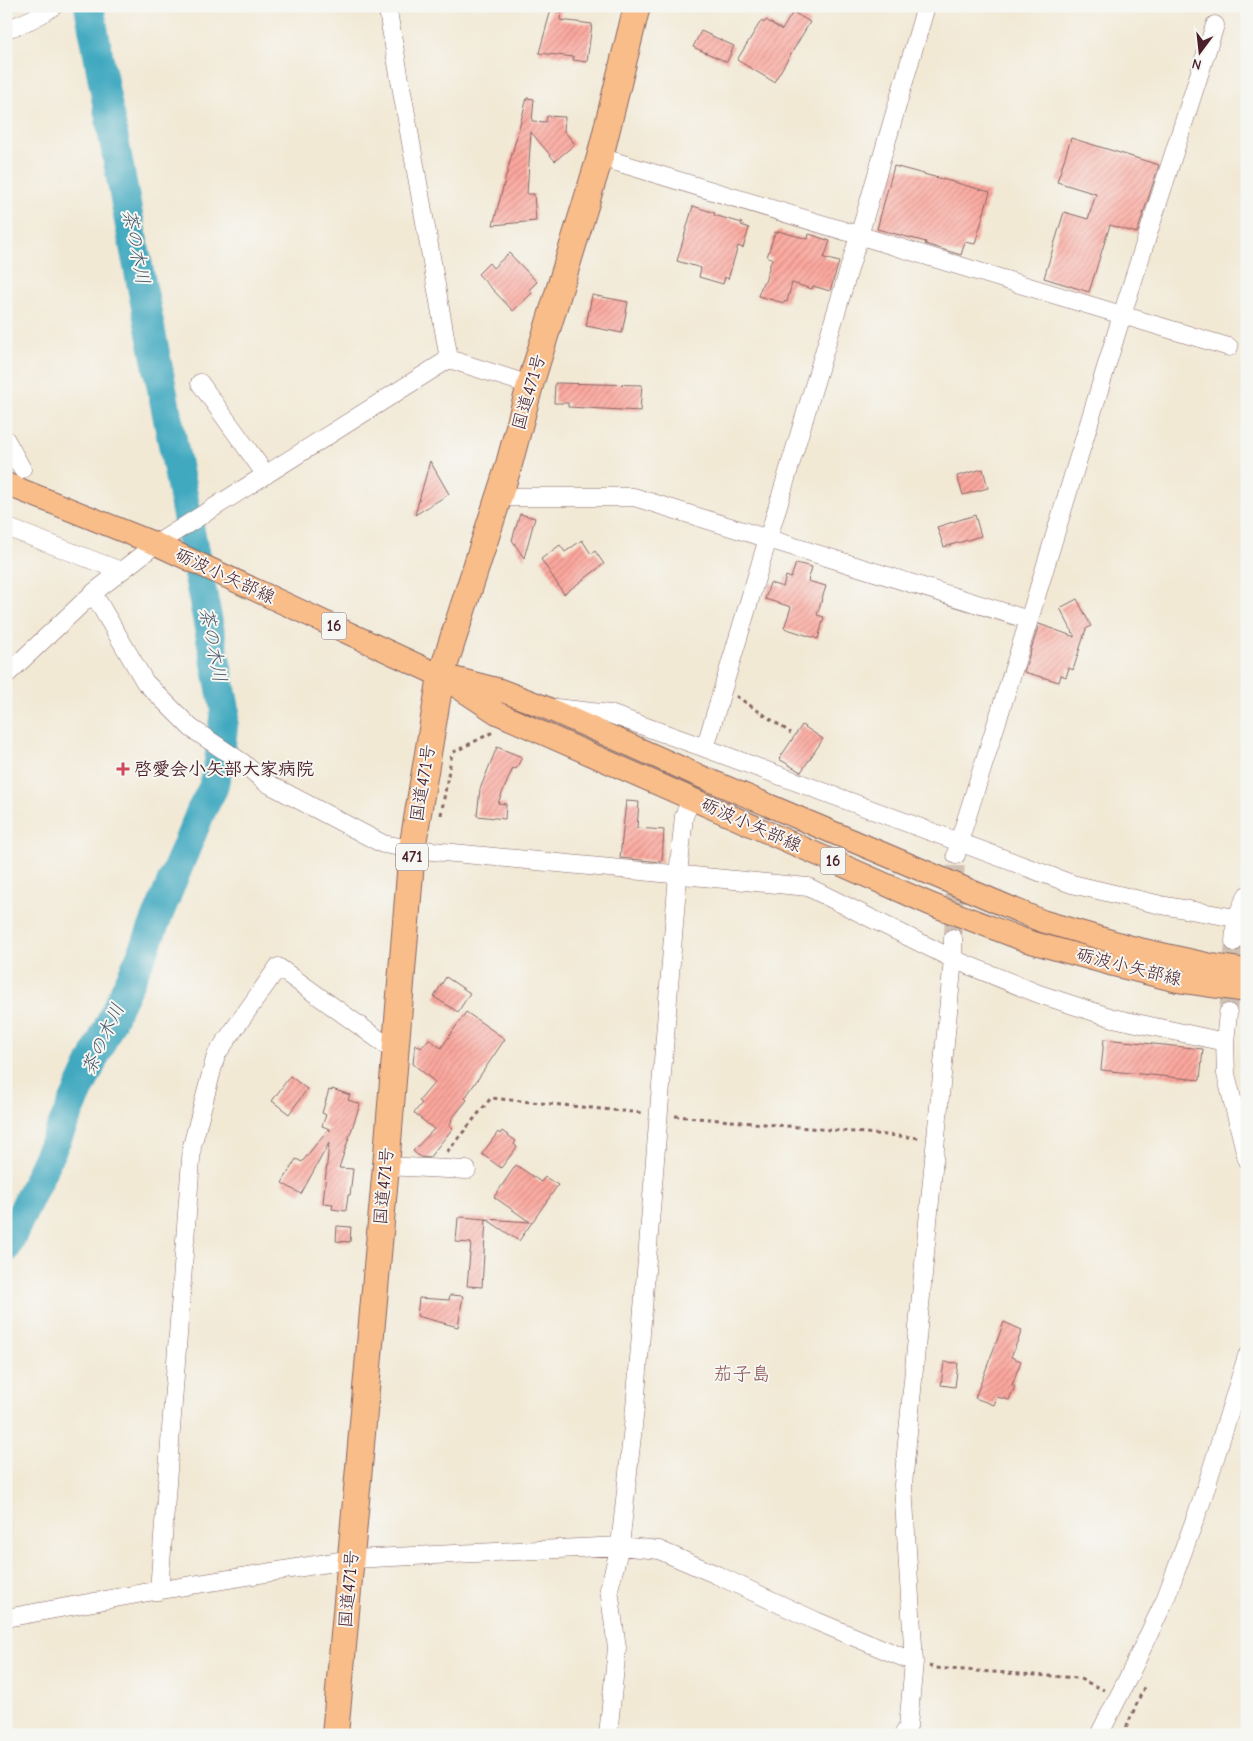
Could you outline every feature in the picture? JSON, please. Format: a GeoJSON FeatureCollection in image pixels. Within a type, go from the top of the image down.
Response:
{"type":"FeatureCollection","features":[{"type":"Feature","properties":{"kind":"highway","name":"国道471号"},"geometry":{"type":"LineString","coordinates":[[335,1735],[352,1559],[412,849],[441,676],[498,498],[530,385],[600,157],[637,6]]}},
{"type":"Feature","properties":{"kind":"main road","name":"砺波小矢部線"},"geometry":{"type":"LineString","coordinates":[[14,476],[441,676],[497,714],[930,904],[1027,941],[1110,964],[1178,981],[1247,991]]}},
{"type":"Feature","properties":{"kind":"main road","name":"砺波小矢部線"},"geometry":{"type":"LineString","coordinates":[[441,676],[500,690],[542,706],[711,781],[1042,921],[1135,948],[1211,965],[1247,970]]}},
{"type":"Feature","properties":{"kind":"street"},"geometry":{"type":"LineString","coordinates":[[6,29],[30,22],[54,6]]}},
{"type":"Feature","properties":{"kind":"street"},"geometry":{"type":"LineString","coordinates":[[387,6],[448,359]]}},
{"type":"Feature","properties":{"kind":"street"},"geometry":{"type":"LineString","coordinates":[[704,748],[859,236],[926,6]]}},
{"type":"Feature","properties":{"kind":"street"},"geometry":{"type":"LineString","coordinates":[[958,849],[1122,315],[1215,25]]}},
{"type":"Feature","properties":{"kind":"street"},"geometry":{"type":"LineString","coordinates":[[600,157],[1230,347]]}},
{"type":"Feature","properties":{"kind":"street"},"geometry":{"type":"LineString","coordinates":[[7,671],[93,593],[156,544],[448,359],[530,385]]}},
{"type":"Feature","properties":{"kind":"street"},"geometry":{"type":"LineString","coordinates":[[200,383],[266,474]]}},
{"type":"Feature","properties":{"kind":"street"},"geometry":{"type":"LineString","coordinates":[[6,440],[14,476]]}},
{"type":"Feature","properties":{"kind":"street"},"geometry":{"type":"LineString","coordinates":[[498,498],[634,498],[1029,620]]}},
{"type":"Feature","properties":{"kind":"street"},"geometry":{"type":"LineString","coordinates":[[6,527],[121,571]]}},
{"type":"Feature","properties":{"kind":"street"},"geometry":{"type":"LineString","coordinates":[[93,593],[145,682],[191,728],[243,763],[265,782],[383,844],[412,849],[808,887],[953,959],[1039,994],[1113,1018],[1225,1042]]}},
{"type":"Feature","properties":{"kind":"street"},"geometry":{"type":"LineString","coordinates":[[542,706],[610,714],[704,748],[958,849],[1072,884],[1161,905],[1236,918]]}},
{"type":"Feature","properties":{"kind":"street"},"geometry":{"type":"LineString","coordinates":[[608,1735],[617,1648],[609,1590],[620,1546],[635,1408],[678,875],[684,816],[692,798]]}},
{"type":"Feature","properties":{"kind":"street"},"geometry":{"type":"LineString","coordinates":[[1234,942],[1236,918],[1247,895]]}},
{"type":"Feature","properties":{"kind":"street"},"geometry":{"type":"LineString","coordinates":[[903,1735],[908,1727],[914,1662],[903,1485],[953,959],[953,938]]}},
{"type":"Feature","properties":{"kind":"street"},"geometry":{"type":"LineString","coordinates":[[159,1591],[192,1146],[216,1055],[278,967],[396,1052]]}},
{"type":"Feature","properties":{"kind":"street"},"geometry":{"type":"LineString","coordinates":[[1228,1013],[1225,1042],[1226,1074],[1247,1159]]}},
{"type":"Feature","properties":{"kind":"street"},"geometry":{"type":"LineString","coordinates":[[386,1166],[467,1170]]}},
{"type":"Feature","properties":{"kind":"street"},"geometry":{"type":"LineString","coordinates":[[1098,1735],[1165,1600],[1201,1504],[1247,1356]]}},
{"type":"Feature","properties":{"kind":"street"},"geometry":{"type":"LineString","coordinates":[[6,1618],[352,1559],[620,1546],[659,1550],[816,1621],[914,1662]]}},
{"type":"Feature","properties":{"kind":"path"},"geometry":{"type":"LineString","coordinates":[[723,687],[792,733]]}},
{"type":"Feature","properties":{"kind":"path"},"geometry":{"type":"LineString","coordinates":[[914,1662],[936,1668],[1078,1678],[1119,1696]]}},
{"type":"Feature","properties":{"kind":"building"},"geometry":{"type":"Polygon","coordinates":[[[552,6],[562,6],[560,20],[592,24],[587,62],[573,60],[574,57],[539,53],[552,6]]]}},
{"type":"Feature","properties":{"kind":"building"},"geometry":{"type":"Polygon","coordinates":[[[793,12],[810,22],[774,82],[737,60],[761,21],[764,23],[766,20],[782,30],[793,12]]]}},
{"type":"Feature","properties":{"kind":"building"},"geometry":{"type":"Polygon","coordinates":[[[701,31],[734,46],[727,62],[693,47],[701,31]]]}},
{"type":"Feature","properties":{"kind":"building"},"geometry":{"type":"Polygon","coordinates":[[[527,98],[534,99],[532,121],[546,122],[547,116],[565,117],[564,131],[575,144],[555,161],[531,132],[527,194],[534,194],[536,221],[493,225],[527,98]]]}},
{"type":"Feature","properties":{"kind":"building"},"geometry":{"type":"Polygon","coordinates":[[[1071,138],[1159,165],[1137,233],[1110,225],[1089,292],[1044,278],[1064,212],[1088,219],[1096,194],[1057,182],[1071,138]]]}},
{"type":"Feature","properties":{"kind":"building"},"geometry":{"type":"Polygon","coordinates":[[[894,166],[990,192],[975,244],[965,242],[961,255],[925,244],[926,242],[877,229],[894,166]]]}},
{"type":"Feature","properties":{"kind":"building"},"geometry":{"type":"Polygon","coordinates":[[[693,206],[715,213],[714,215],[742,223],[741,225],[749,228],[743,248],[738,246],[728,279],[725,277],[723,284],[699,277],[701,268],[677,261],[693,206]]]}},
{"type":"Feature","properties":{"kind":"building"},"geometry":{"type":"Polygon","coordinates":[[[778,231],[808,239],[809,234],[830,241],[824,258],[839,262],[830,291],[813,286],[812,289],[792,283],[787,302],[785,301],[784,303],[758,296],[763,282],[765,282],[772,258],[767,257],[775,232],[777,233],[778,231]]]}},
{"type":"Feature","properties":{"kind":"building"},"geometry":{"type":"Polygon","coordinates":[[[509,253],[537,282],[529,290],[532,293],[513,311],[478,274],[489,263],[493,268],[509,253]]]}},
{"type":"Feature","properties":{"kind":"building"},"geometry":{"type":"Polygon","coordinates":[[[592,295],[628,302],[622,333],[586,326],[592,295]]]}},
{"type":"Feature","properties":{"kind":"building"},"geometry":{"type":"Polygon","coordinates":[[[555,383],[642,385],[640,411],[568,407],[568,403],[554,403],[555,383]]]}},
{"type":"Feature","properties":{"kind":"building"},"geometry":{"type":"Polygon","coordinates":[[[430,461],[449,494],[415,515],[430,461]]]}},
{"type":"Feature","properties":{"kind":"building"},"geometry":{"type":"Polygon","coordinates":[[[983,469],[988,488],[963,495],[957,476],[983,469]]]}},
{"type":"Feature","properties":{"kind":"building"},"geometry":{"type":"Polygon","coordinates":[[[520,514],[535,518],[524,558],[512,540],[520,514]]]}},
{"type":"Feature","properties":{"kind":"building"},"geometry":{"type":"Polygon","coordinates":[[[975,515],[981,536],[944,547],[937,527],[975,515]]]}},
{"type":"Feature","properties":{"kind":"building"},"geometry":{"type":"Polygon","coordinates":[[[582,540],[591,554],[595,551],[604,564],[564,594],[541,559],[560,545],[565,552],[582,540]]]}},
{"type":"Feature","properties":{"kind":"building"},"geometry":{"type":"Polygon","coordinates":[[[796,563],[812,567],[808,581],[826,586],[817,615],[824,617],[818,639],[784,628],[791,607],[765,599],[770,583],[783,587],[786,576],[791,578],[796,563]]]}},
{"type":"Feature","properties":{"kind":"building"},"geometry":{"type":"Polygon","coordinates":[[[1077,599],[1091,626],[1086,629],[1073,670],[1069,668],[1066,677],[1061,675],[1059,682],[1024,672],[1039,624],[1075,637],[1060,608],[1077,599]]]}},
{"type":"Feature","properties":{"kind":"building"},"geometry":{"type":"Polygon","coordinates":[[[802,725],[823,739],[801,772],[779,759],[802,725]]]}},
{"type":"Feature","properties":{"kind":"building"},"geometry":{"type":"Polygon","coordinates":[[[497,747],[522,757],[516,769],[513,768],[498,803],[506,804],[505,819],[477,816],[480,789],[497,747]]]}},
{"type":"Feature","properties":{"kind":"building"},"geometry":{"type":"Polygon","coordinates":[[[626,801],[639,802],[637,828],[664,830],[662,862],[620,858],[626,801]]]}},
{"type":"Feature","properties":{"kind":"building"},"geometry":{"type":"Polygon","coordinates":[[[446,977],[470,993],[458,1012],[434,997],[446,977]]]}},
{"type":"Feature","properties":{"kind":"building"},"geometry":{"type":"Polygon","coordinates":[[[466,1012],[505,1039],[465,1098],[467,1100],[451,1120],[449,1125],[453,1128],[429,1158],[420,1157],[413,1151],[434,1129],[414,1113],[422,1103],[419,1101],[435,1082],[413,1064],[415,1044],[421,1048],[429,1039],[441,1048],[466,1012]]]}},
{"type":"Feature","properties":{"kind":"building"},"geometry":{"type":"Polygon","coordinates":[[[1104,1039],[1203,1049],[1200,1080],[1101,1070],[1104,1039]]]}},
{"type":"Feature","properties":{"kind":"building"},"geometry":{"type":"Polygon","coordinates":[[[290,1076],[307,1089],[289,1114],[272,1101],[290,1076]]]}},
{"type":"Feature","properties":{"kind":"building"},"geometry":{"type":"Polygon","coordinates":[[[332,1089],[350,1095],[348,1100],[360,1104],[339,1168],[353,1169],[346,1211],[332,1209],[333,1204],[323,1203],[329,1143],[301,1194],[282,1183],[296,1159],[302,1162],[328,1129],[330,1131],[330,1129],[322,1126],[326,1115],[322,1113],[329,1090],[332,1091],[332,1089]]]}},
{"type":"Feature","properties":{"kind":"building"},"geometry":{"type":"Polygon","coordinates":[[[502,1131],[516,1141],[514,1144],[517,1147],[501,1168],[482,1154],[498,1132],[500,1134],[502,1131]]]}},
{"type":"Feature","properties":{"kind":"building"},"geometry":{"type":"Polygon","coordinates":[[[516,1165],[541,1182],[545,1177],[558,1185],[519,1241],[486,1219],[530,1222],[494,1197],[516,1165]]]}},
{"type":"Feature","properties":{"kind":"building"},"geometry":{"type":"Polygon","coordinates":[[[458,1218],[486,1219],[482,1287],[467,1286],[471,1243],[456,1242],[458,1218]]]}},
{"type":"Feature","properties":{"kind":"building"},"geometry":{"type":"Polygon","coordinates":[[[337,1226],[351,1227],[350,1242],[336,1241],[337,1226]]]}},
{"type":"Feature","properties":{"kind":"building"},"geometry":{"type":"Polygon","coordinates":[[[450,1295],[463,1296],[458,1327],[417,1316],[419,1298],[449,1300],[450,1295]]]}},
{"type":"Feature","properties":{"kind":"building"},"geometry":{"type":"Polygon","coordinates":[[[1004,1322],[1022,1330],[1011,1357],[1021,1361],[1012,1385],[1015,1386],[1009,1400],[997,1397],[994,1405],[975,1398],[1004,1322]]]}},
{"type":"Feature","properties":{"kind":"building"},"geometry":{"type":"Polygon","coordinates":[[[944,1362],[958,1363],[955,1387],[941,1385],[944,1362]]]}},
{"type":"Feature","properties":{"kind":"waterway","name":"茶の木川"},"geometry":{"type":"LineString","coordinates":[[6,1248],[143,952],[201,811],[213,788],[219,762],[225,709],[130,226],[89,6]]}},
{"type":"Feature","properties":{"kind":"tunnel"},"geometry":{"type":"LineString","coordinates":[[953,938],[956,855]]}},
{"type":"Feature","properties":{"kind":"tunnel"},"geometry":{"type":"LineString","coordinates":[[1228,1013],[1234,942]]}},
{"type":"Feature","properties":{"kind":"place","name":"啓愛会小矢部大家病院"},"geometry":{"type":"Point","coordinates":[123,769]}},
{"type":"Feature","properties":{"kind":"district","name":"茄子島"},"geometry":{"type":"Point","coordinates":[742,1374]}}]}
